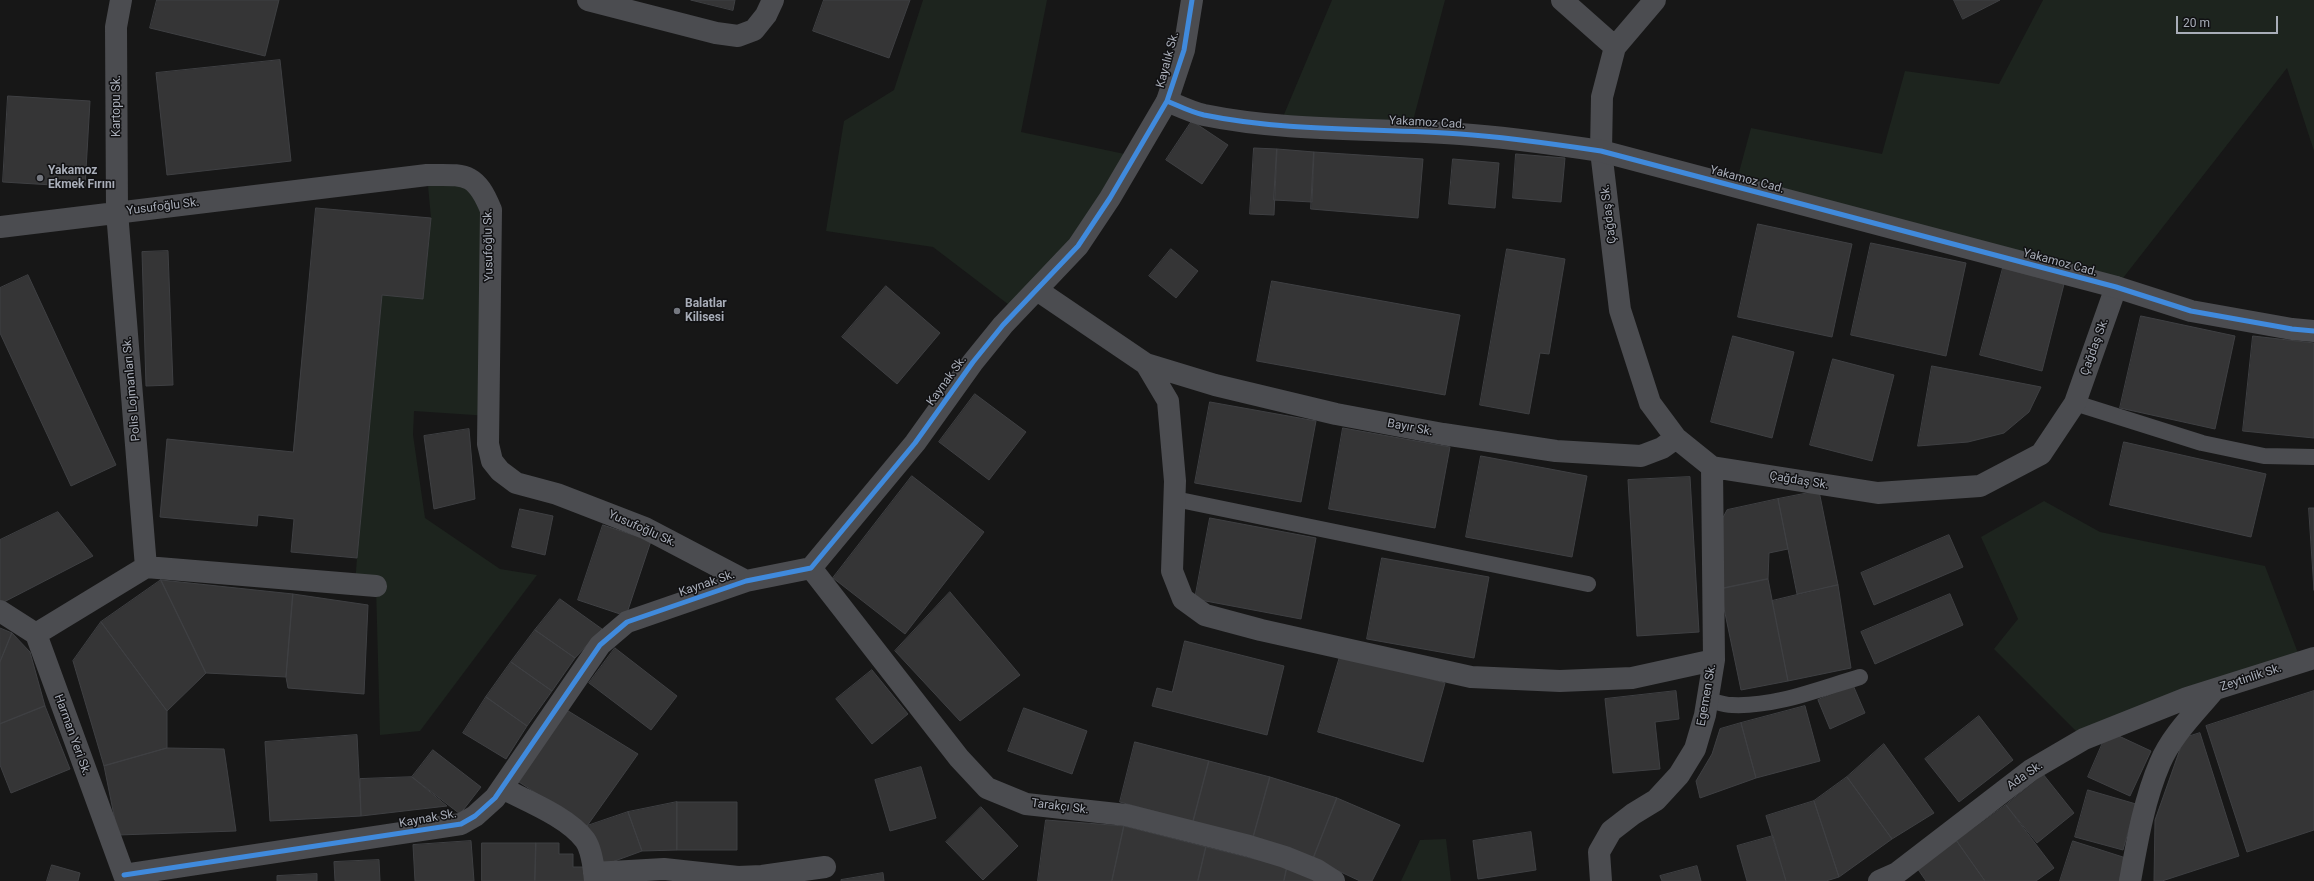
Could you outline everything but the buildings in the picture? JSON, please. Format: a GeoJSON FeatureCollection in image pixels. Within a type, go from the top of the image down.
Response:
{"type":"FeatureCollection","features":[{"type":"Feature","properties":{"kind":"street","name":"Kartopu Sk."},"geometry":{"type":"LineString","coordinates":[[117,212],[116,26],[122,0]]}},
{"type":"Feature","properties":{"kind":"street"},"geometry":{"type":"LineString","coordinates":[[588,0],[716,33],[738,36],[754,30],[766,15],[773,0]]}},
{"type":"Feature","properties":{"kind":"street","name":"Kayalık Sk."},"geometry":{"type":"LineString","coordinates":[[1167,102],[1184,50],[1192,0]]}},
{"type":"Feature","properties":{"kind":"street"},"geometry":{"type":"LineString","coordinates":[[1562,0],[1615,47],[1655,0]]}},
{"type":"Feature","properties":{"kind":"street","name":"Çağdaş Sk."},"geometry":{"type":"LineString","coordinates":[[1615,47],[1602,97],[1601,151],[1620,310],[1650,403],[1676,438],[1712,467],[1878,493],[1980,486],[2041,454],[2075,403],[2116,288]]}},
{"type":"Feature","properties":{"kind":"street","name":"Yakamoz Cad."},"geometry":{"type":"LineString","coordinates":[[1167,102],[1202,114],[1245,121],[1336,129],[1460,134],[1546,142],[1601,151],[2116,288],[2191,311],[2292,329],[2314,331]]}},
{"type":"Feature","properties":{"kind":"street","name":"Kaynak Sk."},"geometry":{"type":"LineString","coordinates":[[123,878],[460,824],[475,816],[495,798],[600,645],[627,622],[746,581],[811,568],[915,443],[973,362],[1003,325],[1078,246],[1110,198],[1167,102]]}},
{"type":"Feature","properties":{"kind":"street","name":"Yusufoğlu Sk."},"geometry":{"type":"LineString","coordinates":[[0,227],[427,175],[460,175],[471,179],[483,190],[491,210],[488,444],[492,461],[500,471],[516,483],[557,494],[645,528],[746,581]]}},
{"type":"Feature","properties":{"kind":"street","name":"Polis Lojmanları Sk."},"geometry":{"type":"LineString","coordinates":[[117,212],[146,567]]}},
{"type":"Feature","properties":{"kind":"street"},"geometry":{"type":"LineString","coordinates":[[1037,290],[1146,364],[1168,401],[1175,481],[1172,572],[1183,599],[1205,615],[1261,630],[1471,677],[1560,681],[1632,678],[1714,660]]}},
{"type":"Feature","properties":{"kind":"street","name":"Bayır Sk."},"geometry":{"type":"LineString","coordinates":[[1146,364],[1215,385],[1336,414],[1442,434],[1556,451],[1641,456],[1662,448],[1676,438]]}},
{"type":"Feature","properties":{"kind":"street","name":"Egemen Sk."},"geometry":{"type":"LineString","coordinates":[[1601,881],[1599,852],[1611,831],[1633,814],[1656,800],[1679,776],[1695,749],[1708,700],[1714,660],[1712,467]]}},
{"type":"Feature","properties":{"kind":"street"},"geometry":{"type":"LineString","coordinates":[[0,611],[36,634],[146,567],[376,586]]}},
{"type":"Feature","properties":{"kind":"street","name":"Tarakçı Sk."},"geometry":{"type":"LineString","coordinates":[[811,568],[959,758],[987,788],[1026,804],[1126,815],[1249,846],[1285,857],[1317,870],[1334,881]]}},
{"type":"Feature","properties":{"kind":"street","name":"Harman Yeri Sk."},"geometry":{"type":"LineString","coordinates":[[36,634],[123,878]]}},
{"type":"Feature","properties":{"kind":"street","name":"Zeytinlik Sk."},"geometry":{"type":"LineString","coordinates":[[2187,698],[2314,658]]}},
{"type":"Feature","properties":{"kind":"street"},"geometry":{"type":"LineString","coordinates":[[2130,881],[2143,816],[2160,763],[2180,729],[2214,690]]}},
{"type":"Feature","properties":{"kind":"street","name":"Ada Sk."},"geometry":{"type":"LineString","coordinates":[[1879,881],[1897,873],[2031,770],[2084,739],[2187,698]]}},
{"type":"Feature","properties":{"kind":"street"},"geometry":{"type":"LineString","coordinates":[[502,788],[572,826],[586,841],[595,877],[664,869],[738,877],[762,876],[825,867]]}},
{"type":"Feature","properties":{"kind":"lane"},"geometry":{"type":"LineString","coordinates":[[2075,403],[2202,443],[2264,456],[2314,457]]}},
{"type":"Feature","properties":{"kind":"lane"},"geometry":{"type":"LineString","coordinates":[[1175,499],[1588,584]]}},
{"type":"Feature","properties":{"kind":"lane"},"geometry":{"type":"LineString","coordinates":[[1708,700],[1732,705],[1760,703],[1799,696],[1860,677]]}},
{"type":"Feature","properties":{"kind":"shaded area"},"geometry":{"type":"Polygon","coordinates":[[[923,0],[1047,0],[1021,132],[1134,156],[1017,311],[933,247],[826,231],[844,121],[894,90],[923,0]]]}},
{"type":"Feature","properties":{"kind":"shaded area"},"geometry":{"type":"Polygon","coordinates":[[[1332,0],[1445,0],[1410,132],[1280,124],[1332,0]]]}},
{"type":"Feature","properties":{"kind":"shaded area"},"geometry":{"type":"Polygon","coordinates":[[[2043,0],[2314,0],[2314,151],[2287,68],[2116,287],[1735,187],[1751,128],[1882,154],[1905,71],[1999,84],[2043,0]]]}},
{"type":"Feature","properties":{"kind":"shaded area"},"geometry":{"type":"Polygon","coordinates":[[[427,175],[483,190],[489,416],[414,411],[413,435],[425,518],[500,569],[537,575],[420,731],[380,735],[376,586],[355,584],[357,558],[382,295],[423,299],[431,218],[427,175]]]}},
{"type":"Feature","properties":{"kind":"shaded area"},"geometry":{"type":"Polygon","coordinates":[[[2044,501],[2100,532],[2265,566],[2301,661],[2084,739],[1994,649],[2018,619],[1981,537],[2044,501]]]}},
{"type":"Feature","properties":{"kind":"shaded area"},"geometry":{"type":"Polygon","coordinates":[[[1446,839],[1451,881],[1401,881],[1420,840],[1446,839]]]}},
{"type":"Feature","properties":{"kind":"cycle path"},"geometry":{"type":"LineString","coordinates":[[124,875],[461,824],[475,816],[495,798],[600,645],[627,622],[746,581],[811,568],[915,443],[973,362],[1003,325],[1078,246],[1110,198],[1167,101],[1184,50],[1192,0]]}},
{"type":"Feature","properties":{"kind":"cycle path"},"geometry":{"type":"LineString","coordinates":[[1167,101],[1190,111],[1204,115],[1267,124],[1331,129],[1478,135],[1601,151],[2116,287],[2191,311],[2292,329],[2314,331]]}},
{"type":"Feature","properties":{"kind":"place","name":"Yakamoz Ekmek Fırını"},"geometry":{"type":"Point","coordinates":[40,178]}},
{"type":"Feature","properties":{"kind":"place","name":"Balatlar Kilisesi"},"geometry":{"type":"Point","coordinates":[677,311]}}]}
